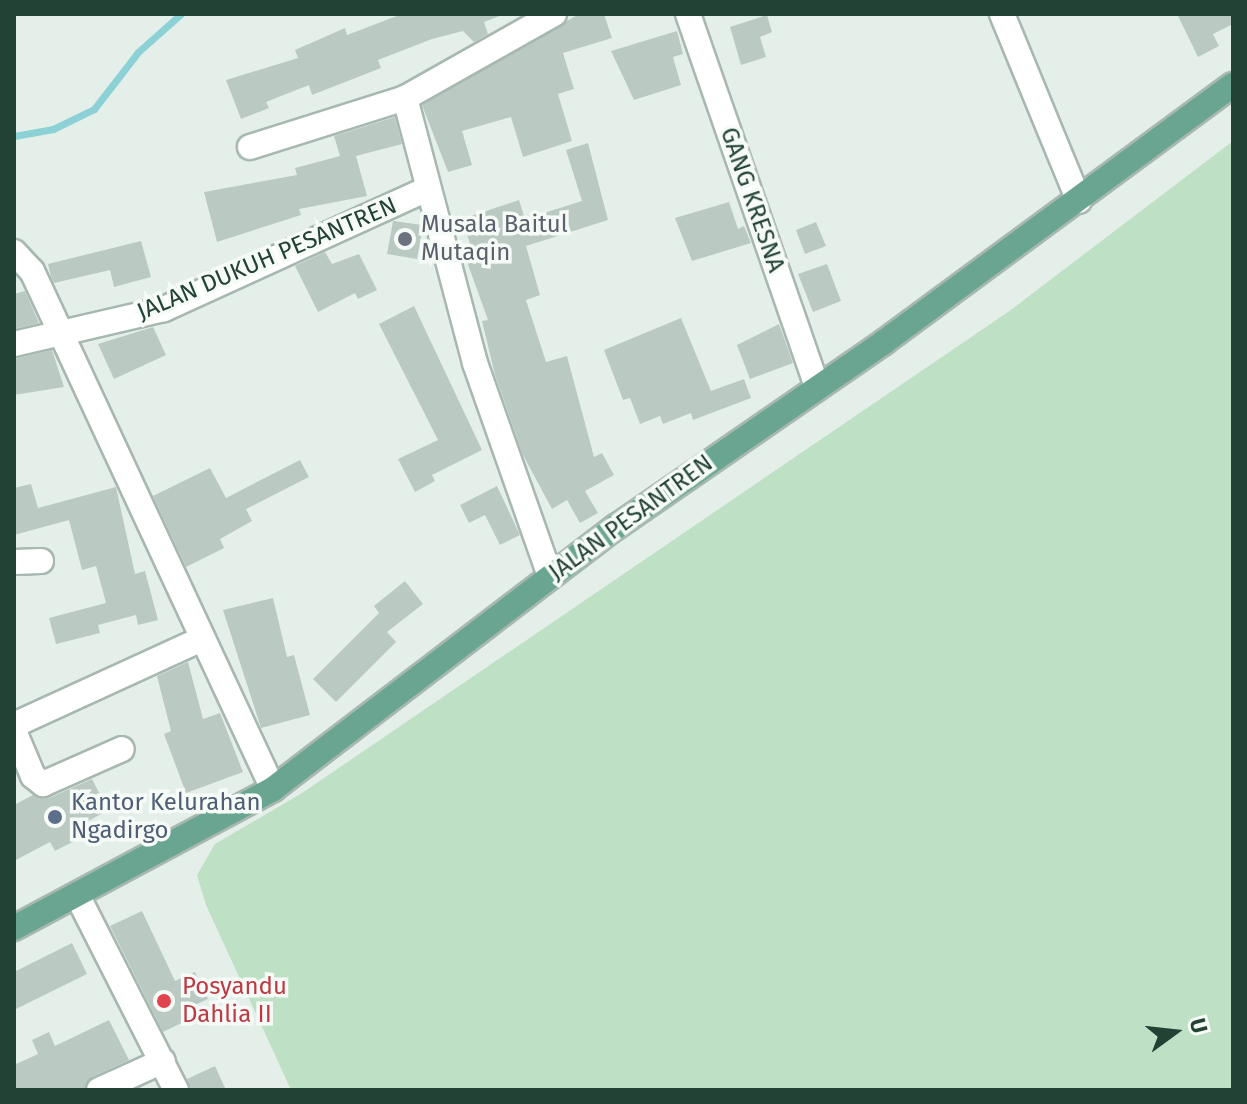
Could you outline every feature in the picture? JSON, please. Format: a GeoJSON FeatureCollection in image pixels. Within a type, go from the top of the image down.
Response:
{"type":"FeatureCollection","features":[{"type":"Feature","properties":{"kind":"main road","name":"JALAN PESANTREN"},"geometry":{"type":"LineString","coordinates":[[14,928],[273,789],[550,576],[1079,201],[1233,85]]}},
{"type":"Feature","properties":{"kind":"street"},"geometry":{"type":"LineString","coordinates":[[250,147],[405,98],[554,14]]}},
{"type":"Feature","properties":{"kind":"street","name":"GANG KRESNA"},"geometry":{"type":"LineString","coordinates":[[688,14],[817,387]]}},
{"type":"Feature","properties":{"kind":"street"},"geometry":{"type":"LineString","coordinates":[[1002,14],[1079,201]]}},
{"type":"Feature","properties":{"kind":"street","name":"JALAN DUKUH PESANTREN"},"geometry":{"type":"LineString","coordinates":[[405,98],[475,363],[550,576]]}},
{"type":"Feature","properties":{"kind":"street","name":"JALAN DUKUH PESANTREN"},"geometry":{"type":"LineString","coordinates":[[14,344],[60,337],[164,309],[427,189]]}},
{"type":"Feature","properties":{"kind":"street"},"geometry":{"type":"LineString","coordinates":[[14,252],[32,271],[200,640],[273,789]]}},
{"type":"Feature","properties":{"kind":"street"},"geometry":{"type":"LineString","coordinates":[[14,562],[41,561]]}},
{"type":"Feature","properties":{"kind":"street"},"geometry":{"type":"LineString","coordinates":[[14,725],[200,640]]}},
{"type":"Feature","properties":{"kind":"street"},"geometry":{"type":"LineString","coordinates":[[14,731],[33,776],[43,784],[122,749]]}},
{"type":"Feature","properties":{"kind":"street"},"geometry":{"type":"LineString","coordinates":[[77,895],[176,1090]]}},
{"type":"Feature","properties":{"kind":"street"},"geometry":{"type":"LineString","coordinates":[[99,1090],[163,1061]]}},
{"type":"Feature","properties":{"kind":"green space"},"geometry":{"type":"Polygon","coordinates":[[[1233,141],[1233,1090],[291,1090],[206,905],[197,875],[215,844],[302,793],[1008,312],[1233,141]]]}},
{"type":"Feature","properties":{"kind":"building"},"geometry":{"type":"Polygon","coordinates":[[[402,14],[502,15],[484,22],[488,34],[474,42],[463,31],[432,39],[378,60],[381,68],[312,95],[309,85],[266,102],[269,108],[241,119],[226,80],[298,58],[295,50],[345,28],[347,35],[402,14]]]}},
{"type":"Feature","properties":{"kind":"building"},"geometry":{"type":"Polygon","coordinates":[[[579,14],[604,14],[612,38],[563,53],[574,89],[558,94],[572,141],[523,157],[511,117],[462,131],[472,165],[448,172],[422,105],[579,14]]]}},
{"type":"Feature","properties":{"kind":"building"},"geometry":{"type":"Polygon","coordinates":[[[1177,14],[1233,14],[1233,24],[1213,34],[1219,46],[1198,57],[1177,14]]]}},
{"type":"Feature","properties":{"kind":"building"},"geometry":{"type":"Polygon","coordinates":[[[767,15],[772,32],[760,37],[766,57],[741,65],[730,27],[767,15]]]}},
{"type":"Feature","properties":{"kind":"building"},"geometry":{"type":"Polygon","coordinates":[[[677,31],[683,54],[673,57],[681,85],[634,100],[611,51],[677,31]]]}},
{"type":"Feature","properties":{"kind":"building"},"geometry":{"type":"Polygon","coordinates":[[[395,117],[402,144],[356,156],[367,196],[299,209],[301,215],[217,242],[204,192],[297,175],[295,168],[340,156],[334,136],[395,117]]]}},
{"type":"Feature","properties":{"kind":"building"},"geometry":{"type":"Polygon","coordinates":[[[588,143],[608,220],[526,246],[540,295],[526,300],[546,362],[567,356],[594,457],[602,453],[614,475],[585,491],[598,513],[580,523],[567,500],[552,509],[523,455],[495,375],[482,321],[488,320],[466,259],[474,256],[462,219],[519,200],[525,219],[582,201],[566,150],[588,143]]]}},
{"type":"Feature","properties":{"kind":"building"},"geometry":{"type":"Polygon","coordinates":[[[729,202],[738,229],[744,226],[751,243],[692,261],[675,218],[729,202]]]}},
{"type":"Feature","properties":{"kind":"building","name":"Musala Baitul Mutaqin"},"geometry":{"type":"Polygon","coordinates":[[[393,221],[423,225],[417,259],[387,254],[393,221]]]}},
{"type":"Feature","properties":{"kind":"building"},"geometry":{"type":"Polygon","coordinates":[[[816,222],[826,246],[805,254],[796,230],[816,222]]]}},
{"type":"Feature","properties":{"kind":"building"},"geometry":{"type":"Polygon","coordinates":[[[141,241],[151,277],[114,287],[110,270],[54,283],[51,277],[48,264],[141,241]]]}},
{"type":"Feature","properties":{"kind":"building"},"geometry":{"type":"Polygon","coordinates":[[[325,252],[332,264],[359,254],[377,290],[358,299],[355,293],[318,312],[295,266],[325,252]]]}},
{"type":"Feature","properties":{"kind":"building"},"geometry":{"type":"Polygon","coordinates":[[[827,264],[841,301],[813,312],[798,274],[827,264]]]}},
{"type":"Feature","properties":{"kind":"building"},"geometry":{"type":"Polygon","coordinates":[[[25,291],[39,323],[14,329],[14,294],[25,291]]]}},
{"type":"Feature","properties":{"kind":"building"},"geometry":{"type":"Polygon","coordinates":[[[414,306],[482,450],[432,475],[435,481],[415,492],[398,459],[438,440],[379,324],[414,306]]]}},
{"type":"Feature","properties":{"kind":"building"},"geometry":{"type":"Polygon","coordinates":[[[681,318],[711,391],[744,379],[751,398],[693,420],[691,413],[663,424],[660,416],[640,424],[630,398],[623,400],[604,350],[681,318]]]}},
{"type":"Feature","properties":{"kind":"building"},"geometry":{"type":"Polygon","coordinates":[[[779,324],[793,363],[750,379],[737,345],[779,324]]]}},
{"type":"Feature","properties":{"kind":"building"},"geometry":{"type":"Polygon","coordinates":[[[153,327],[166,355],[114,379],[98,344],[153,327]]]}},
{"type":"Feature","properties":{"kind":"building"},"geometry":{"type":"Polygon","coordinates":[[[52,350],[64,387],[14,395],[14,359],[52,350]]]}},
{"type":"Feature","properties":{"kind":"building"},"geometry":{"type":"Polygon","coordinates":[[[300,460],[309,477],[246,509],[252,521],[220,539],[224,548],[186,567],[153,496],[210,468],[226,498],[300,460]]]}},
{"type":"Feature","properties":{"kind":"building"},"geometry":{"type":"Polygon","coordinates":[[[31,484],[38,508],[116,487],[135,574],[145,571],[158,620],[138,625],[136,615],[98,625],[100,633],[56,644],[49,618],[106,603],[96,566],[82,570],[69,520],[14,535],[14,488],[31,484]]]}},
{"type":"Feature","properties":{"kind":"building"},"geometry":{"type":"Polygon","coordinates":[[[497,486],[520,535],[500,545],[485,515],[469,523],[460,505],[497,486]]]}},
{"type":"Feature","properties":{"kind":"building"},"geometry":{"type":"Polygon","coordinates":[[[405,581],[423,604],[387,632],[396,642],[336,702],[313,679],[379,613],[374,606],[405,581]]]}},
{"type":"Feature","properties":{"kind":"building"},"geometry":{"type":"Polygon","coordinates":[[[273,598],[287,657],[294,655],[310,715],[261,728],[223,610],[273,598]]]}},
{"type":"Feature","properties":{"kind":"building"},"geometry":{"type":"Polygon","coordinates":[[[188,662],[203,719],[220,713],[243,772],[186,793],[164,734],[171,731],[157,676],[188,662]]]}},
{"type":"Feature","properties":{"kind":"building","name":"Kantor Kelurahan Ngadirgo"},"geometry":{"type":"Polygon","coordinates":[[[92,779],[108,810],[83,824],[88,834],[55,851],[50,842],[14,861],[14,805],[33,795],[49,798],[92,779]]]}},
{"type":"Feature","properties":{"kind":"building"},"geometry":{"type":"Polygon","coordinates":[[[142,911],[175,981],[195,972],[208,999],[188,1008],[192,1018],[163,1032],[110,926],[142,911]]]}},
{"type":"Feature","properties":{"kind":"building"},"geometry":{"type":"Polygon","coordinates":[[[72,943],[87,974],[14,1010],[14,972],[72,943]]]}},
{"type":"Feature","properties":{"kind":"building"},"geometry":{"type":"Polygon","coordinates":[[[109,1020],[129,1060],[92,1077],[84,1090],[14,1090],[14,1065],[38,1054],[32,1040],[49,1032],[55,1046],[109,1020]]]}},
{"type":"Feature","properties":{"kind":"building"},"geometry":{"type":"Polygon","coordinates":[[[215,1066],[226,1090],[191,1090],[187,1079],[215,1066]]]}},
{"type":"Feature","properties":{"kind":"waterway"},"geometry":{"type":"LineString","coordinates":[[14,136],[53,129],[94,109],[138,52],[181,14]]}},
{"type":"Feature","properties":{"kind":"place","name":"Musala Baitul Mutaqin"},"geometry":{"type":"Point","coordinates":[405,239]}},
{"type":"Feature","properties":{"kind":"place","name":"Kantor Kelurahan Ngadirgo"},"geometry":{"type":"Point","coordinates":[55,817]}},
{"type":"Feature","properties":{"kind":"place","name":"Posyandu Dahlia II"},"geometry":{"type":"Point","coordinates":[164,1001]}}]}
